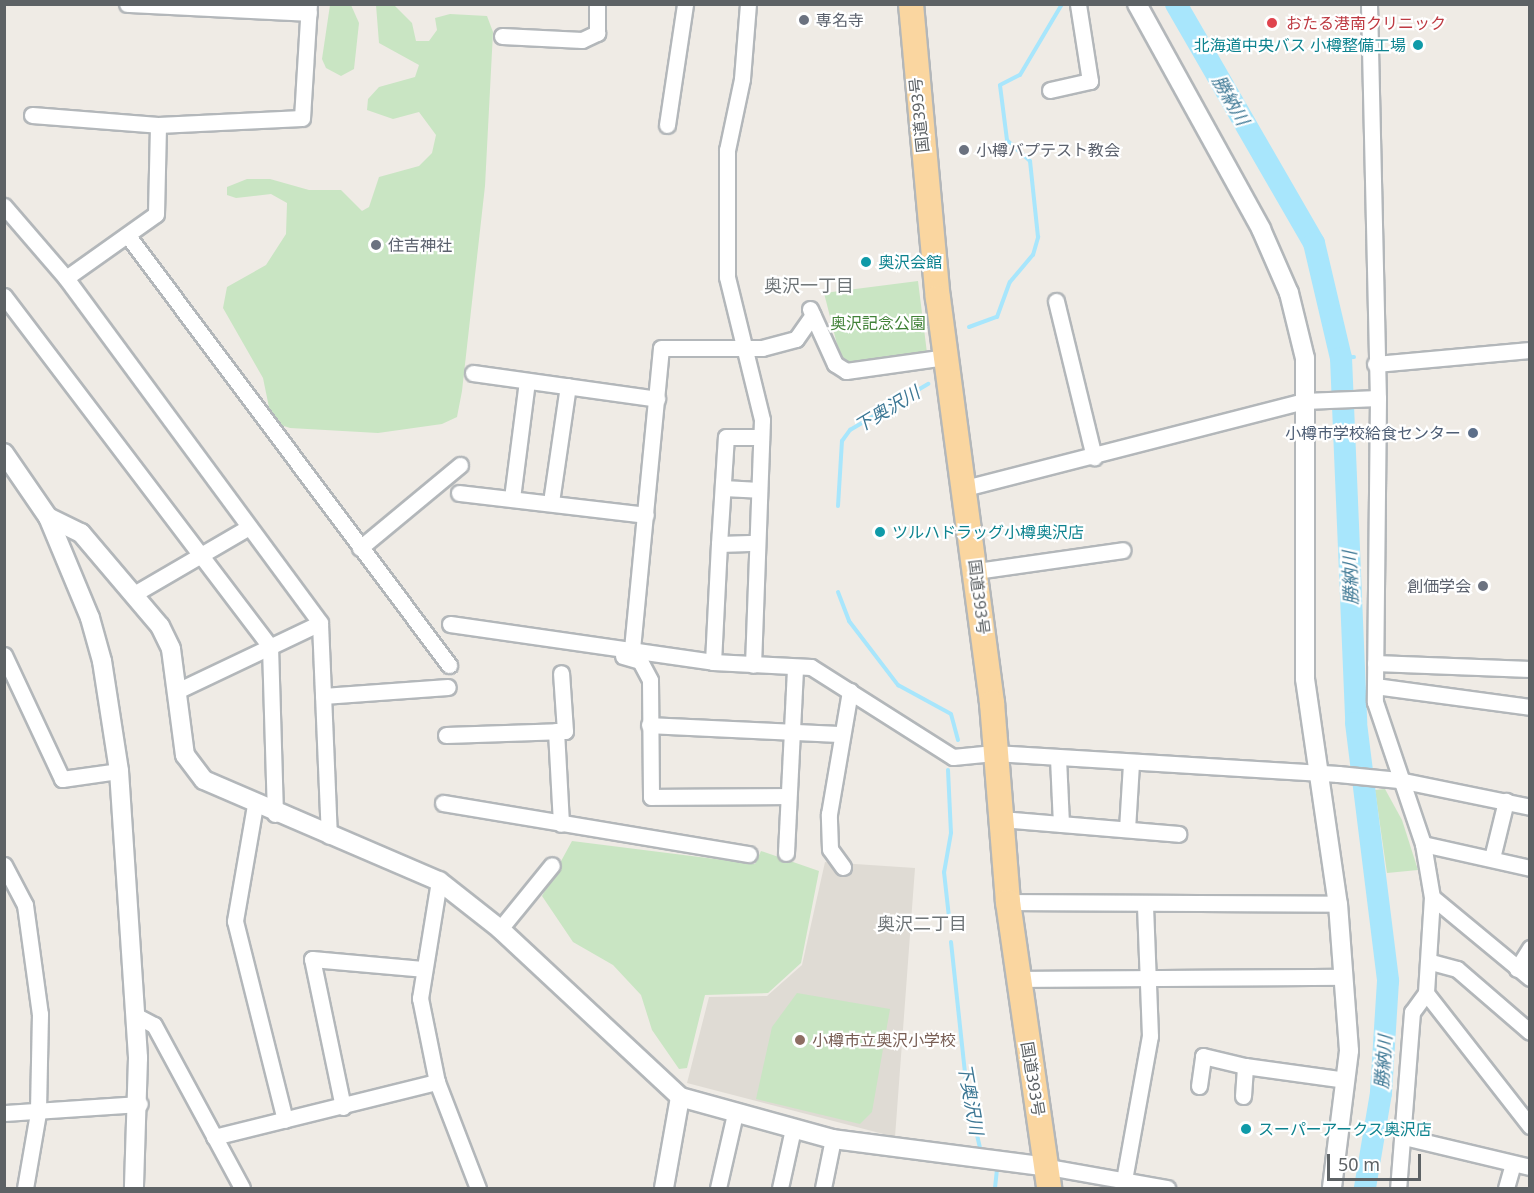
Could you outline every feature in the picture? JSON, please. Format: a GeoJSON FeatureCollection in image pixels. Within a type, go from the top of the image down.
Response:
{"type":"FeatureCollection","features":[{"type":"Feature","properties":{"kind":"highway","name":"国道393号"},"geometry":{"type":"LineString","coordinates":[[911,4],[945,357],[976,571],[1008,902],[1048,1178]]}},
{"type":"Feature","properties":{"kind":"street"},"geometry":{"type":"LineString","coordinates":[[32,116],[158,125],[302,118],[309,9],[127,4]]}},
{"type":"Feature","properties":{"kind":"street"},"geometry":{"type":"LineString","coordinates":[[502,36],[582,40],[597,33],[597,4]]}},
{"type":"Feature","properties":{"kind":"street"},"geometry":{"type":"LineString","coordinates":[[667,125],[685,4]]}},
{"type":"Feature","properties":{"kind":"street"},"geometry":{"type":"LineString","coordinates":[[748,4],[742,79],[727,150],[727,277],[743,348],[756,392],[761,437],[753,665]]}},
{"type":"Feature","properties":{"kind":"street"},"geometry":{"type":"LineString","coordinates":[[1050,90],[1090,81],[1078,4]]}},
{"type":"Feature","properties":{"kind":"street"},"geometry":{"type":"LineString","coordinates":[[1137,4],[1218,147],[1289,293],[1305,358],[1311,399],[1305,679],[1330,774],[1341,977],[1349,1051],[1332,1188]]}},
{"type":"Feature","properties":{"kind":"street"},"geometry":{"type":"LineString","coordinates":[[1369,4],[1375,364],[1373,397],[1375,686],[1393,779],[1423,844],[1432,897],[1431,962],[1426,993],[1412,1012],[1404,1137],[1398,1188]]}},
{"type":"Feature","properties":{"kind":"street"},"geometry":{"type":"LineString","coordinates":[[66,278],[156,214],[158,125]]}},
{"type":"Feature","properties":{"kind":"street"},"geometry":{"type":"LineString","coordinates":[[4,206],[66,278],[320,623],[329,836]]}},
{"type":"Feature","properties":{"kind":"street"},"geometry":{"type":"LineString","coordinates":[[128,236],[449,665]]}},
{"type":"Feature","properties":{"kind":"street"},"geometry":{"type":"LineString","coordinates":[[4,296],[202,553],[270,646],[275,814]]}},
{"type":"Feature","properties":{"kind":"street"},"geometry":{"type":"LineString","coordinates":[[1056,301],[1094,457]]}},
{"type":"Feature","properties":{"kind":"street"},"geometry":{"type":"LineString","coordinates":[[632,649],[662,348],[743,348],[796,339],[812,312],[835,364],[846,371],[945,357]]}},
{"type":"Feature","properties":{"kind":"street"},"geometry":{"type":"LineString","coordinates":[[1375,364],[1530,350]]}},
{"type":"Feature","properties":{"kind":"street"},"geometry":{"type":"LineString","coordinates":[[473,373],[657,399]]}},
{"type":"Feature","properties":{"kind":"street"},"geometry":{"type":"LineString","coordinates":[[512,498],[526,381]]}},
{"type":"Feature","properties":{"kind":"street"},"geometry":{"type":"LineString","coordinates":[[551,502],[568,386]]}},
{"type":"Feature","properties":{"kind":"street"},"geometry":{"type":"LineString","coordinates":[[965,488],[1094,457],[1311,399],[1373,397]]}},
{"type":"Feature","properties":{"kind":"street"},"geometry":{"type":"LineString","coordinates":[[713,662],[726,437],[761,437]]}},
{"type":"Feature","properties":{"kind":"street"},"geometry":{"type":"LineString","coordinates":[[4,453],[48,517],[90,618],[119,771],[140,1104],[134,1188]]}},
{"type":"Feature","properties":{"kind":"street"},"geometry":{"type":"LineString","coordinates":[[360,548],[460,465]]}},
{"type":"Feature","properties":{"kind":"street"},"geometry":{"type":"LineString","coordinates":[[723,488],[759,490]]}},
{"type":"Feature","properties":{"kind":"street"},"geometry":{"type":"LineString","coordinates":[[459,494],[551,502],[646,515]]}},
{"type":"Feature","properties":{"kind":"street"},"geometry":{"type":"LineString","coordinates":[[48,517],[81,533],[134,594],[171,649],[192,768],[255,805],[439,881],[500,929],[680,1097],[735,1114],[833,1139],[1048,1178],[1124,1180],[1167,1188]]}},
{"type":"Feature","properties":{"kind":"street"},"geometry":{"type":"LineString","coordinates":[[134,594],[249,527]]}},
{"type":"Feature","properties":{"kind":"street"},"geometry":{"type":"LineString","coordinates":[[719,544],[757,543]]}},
{"type":"Feature","properties":{"kind":"street"},"geometry":{"type":"LineString","coordinates":[[976,571],[1123,550]]}},
{"type":"Feature","properties":{"kind":"street"},"geometry":{"type":"LineString","coordinates":[[179,690],[320,623]]}},
{"type":"Feature","properties":{"kind":"street"},"geometry":{"type":"LineString","coordinates":[[450,624],[713,662],[811,667],[850,691],[928,746],[952,757],[994,753],[1393,779],[1530,807]]}},
{"type":"Feature","properties":{"kind":"street"},"geometry":{"type":"LineString","coordinates":[[597,644],[603,651],[640,661],[646,670],[651,797],[787,796]]}},
{"type":"Feature","properties":{"kind":"street"},"geometry":{"type":"LineString","coordinates":[[4,655],[62,779],[119,771]]}},
{"type":"Feature","properties":{"kind":"street"},"geometry":{"type":"LineString","coordinates":[[1375,663],[1530,669]]}},
{"type":"Feature","properties":{"kind":"street"},"geometry":{"type":"LineString","coordinates":[[786,853],[795,667]]}},
{"type":"Feature","properties":{"kind":"street"},"geometry":{"type":"LineString","coordinates":[[446,735],[565,731],[561,673]]}},
{"type":"Feature","properties":{"kind":"street"},"geometry":{"type":"LineString","coordinates":[[1375,686],[1530,707]]}},
{"type":"Feature","properties":{"kind":"street"},"geometry":{"type":"LineString","coordinates":[[323,696],[448,687]]}},
{"type":"Feature","properties":{"kind":"street"},"geometry":{"type":"LineString","coordinates":[[843,867],[830,849],[829,814],[850,691]]}},
{"type":"Feature","properties":{"kind":"street"},"geometry":{"type":"LineString","coordinates":[[649,725],[842,734]]}},
{"type":"Feature","properties":{"kind":"street"},"geometry":{"type":"LineString","coordinates":[[556,731],[561,824]]}},
{"type":"Feature","properties":{"kind":"street"},"geometry":{"type":"LineString","coordinates":[[1058,758],[1061,824]]}},
{"type":"Feature","properties":{"kind":"street"},"geometry":{"type":"LineString","coordinates":[[1127,829],[1131,763]]}},
{"type":"Feature","properties":{"kind":"street"},"geometry":{"type":"LineString","coordinates":[[1492,858],[1506,801]]}},
{"type":"Feature","properties":{"kind":"street"},"geometry":{"type":"LineString","coordinates":[[443,803],[749,854]]}},
{"type":"Feature","properties":{"kind":"street"},"geometry":{"type":"LineString","coordinates":[[255,805],[234,921],[285,1120]]}},
{"type":"Feature","properties":{"kind":"street"},"geometry":{"type":"LineString","coordinates":[[1001,819],[1178,834]]}},
{"type":"Feature","properties":{"kind":"street"},"geometry":{"type":"LineString","coordinates":[[1423,844],[1530,868]]}},
{"type":"Feature","properties":{"kind":"street"},"geometry":{"type":"LineString","coordinates":[[4,865],[29,924],[40,1014],[38,1113],[25,1188]]}},
{"type":"Feature","properties":{"kind":"street"},"geometry":{"type":"LineString","coordinates":[[500,929],[552,865]]}},
{"type":"Feature","properties":{"kind":"street"},"geometry":{"type":"LineString","coordinates":[[439,881],[420,998],[437,1082],[478,1188]]}},
{"type":"Feature","properties":{"kind":"street"},"geometry":{"type":"LineString","coordinates":[[1432,897],[1523,973],[1530,948]]}},
{"type":"Feature","properties":{"kind":"street"},"geometry":{"type":"LineString","coordinates":[[1008,902],[1338,904]]}},
{"type":"Feature","properties":{"kind":"street"},"geometry":{"type":"LineString","coordinates":[[1124,1180],[1150,1036],[1152,981],[1145,903]]}},
{"type":"Feature","properties":{"kind":"street"},"geometry":{"type":"LineString","coordinates":[[343,1107],[312,959],[423,969]]}},
{"type":"Feature","properties":{"kind":"street"},"geometry":{"type":"LineString","coordinates":[[1431,962],[1456,969],[1530,1032]]}},
{"type":"Feature","properties":{"kind":"street"},"geometry":{"type":"LineString","coordinates":[[1019,979],[1152,981],[1341,977]]}},
{"type":"Feature","properties":{"kind":"street"},"geometry":{"type":"LineString","coordinates":[[1426,993],[1529,1124]]}},
{"type":"Feature","properties":{"kind":"street"},"geometry":{"type":"LineString","coordinates":[[135,1015],[154,1025],[242,1188]]}},
{"type":"Feature","properties":{"kind":"street"},"geometry":{"type":"LineString","coordinates":[[1199,1086],[1203,1056],[1245,1066],[1346,1080]]}},
{"type":"Feature","properties":{"kind":"street"},"geometry":{"type":"LineString","coordinates":[[1243,1096],[1245,1066]]}},
{"type":"Feature","properties":{"kind":"street"},"geometry":{"type":"LineString","coordinates":[[214,1137],[437,1082]]}},
{"type":"Feature","properties":{"kind":"street"},"geometry":{"type":"LineString","coordinates":[[664,1188],[680,1097]]}},
{"type":"Feature","properties":{"kind":"street"},"geometry":{"type":"LineString","coordinates":[[4,1113],[38,1113],[140,1104]]}},
{"type":"Feature","properties":{"kind":"street"},"geometry":{"type":"LineString","coordinates":[[718,1188],[735,1114]]}},
{"type":"Feature","properties":{"kind":"street"},"geometry":{"type":"LineString","coordinates":[[780,1188],[793,1128]]}},
{"type":"Feature","properties":{"kind":"street"},"geometry":{"type":"LineString","coordinates":[[1404,1137],[1530,1167]]}},
{"type":"Feature","properties":{"kind":"street"},"geometry":{"type":"LineString","coordinates":[[823,1188],[833,1139]]}},
{"type":"Feature","properties":{"kind":"street"},"geometry":{"type":"LineString","coordinates":[[1506,1188],[1513,1164]]}},
{"type":"Feature","properties":{"kind":"shaded area","name":"小樽市立奥沢小学校"},"geometry":{"type":"Polygon","coordinates":[[[825,862],[915,868],[895,1137],[687,1083],[709,997],[767,996],[802,965],[825,862]]]}},
{"type":"Feature","properties":{"kind":"green space"},"geometry":{"type":"Polygon","coordinates":[[[330,5],[351,5],[359,23],[354,69],[341,76],[326,68],[322,59],[330,5]]]}},
{"type":"Feature","properties":{"kind":"green space","name":"住吉神社"},"geometry":{"type":"Polygon","coordinates":[[[376,5],[394,5],[412,23],[416,41],[429,41],[437,30],[435,18],[450,14],[487,16],[493,32],[485,186],[462,391],[457,417],[442,424],[378,433],[290,428],[272,422],[263,378],[223,308],[227,287],[266,265],[286,234],[287,203],[271,194],[236,198],[227,195],[227,187],[247,179],[270,179],[309,190],[341,190],[362,211],[369,207],[379,177],[419,166],[432,153],[436,135],[419,112],[393,119],[367,110],[368,99],[379,87],[415,77],[419,65],[379,43],[376,5]]]}},
{"type":"Feature","properties":{"kind":"green space","name":"奥沢記念公園"},"geometry":{"type":"Polygon","coordinates":[[[918,281],[927,353],[849,363],[840,356],[824,293],[918,281]]]}},
{"type":"Feature","properties":{"kind":"green space"},"geometry":{"type":"Polygon","coordinates":[[[1385,789],[1402,820],[1418,870],[1387,873],[1375,790],[1385,789]]]}},
{"type":"Feature","properties":{"kind":"green space"},"geometry":{"type":"Polygon","coordinates":[[[572,841],[755,864],[761,851],[819,871],[801,963],[768,993],[705,995],[687,1068],[679,1069],[652,1030],[641,995],[613,965],[573,942],[542,896],[572,841]]]}},
{"type":"Feature","properties":{"kind":"green space"},"geometry":{"type":"Polygon","coordinates":[[[797,993],[890,1009],[872,1112],[860,1124],[756,1099],[772,1027],[797,993]]]}},
{"type":"Feature","properties":{"kind":"waterway","name":"下奥沢川"},"geometry":{"type":"LineString","coordinates":[[969,327],[997,317],[1010,282],[1033,255],[1038,237],[1030,161],[1007,140],[1000,85],[1020,75],[1062,4]]}},
{"type":"Feature","properties":{"kind":"waterway","name":"勝納川"},"geometry":{"type":"LineString","coordinates":[[1176,4],[1314,243],[1341,358],[1356,723],[1388,981],[1381,1093],[1365,1188]]}},
{"type":"Feature","properties":{"kind":"waterway"},"geometry":{"type":"LineString","coordinates":[[1341,358],[1354,357]]}},
{"type":"Feature","properties":{"kind":"waterway","name":"下奥沢川"},"geometry":{"type":"LineString","coordinates":[[838,506],[842,441],[850,430],[928,384]]}},
{"type":"Feature","properties":{"kind":"waterway"},"geometry":{"type":"LineString","coordinates":[[838,592],[849,621],[898,685],[951,714],[958,740]]}},
{"type":"Feature","properties":{"kind":"waterway","name":"下奥沢川"},"geometry":{"type":"LineString","coordinates":[[948,770],[951,833],[944,872],[949,917]]}},
{"type":"Feature","properties":{"kind":"waterway","name":"下奥沢川"},"geometry":{"type":"LineString","coordinates":[[951,942],[967,1092],[980,1148]]}},
{"type":"Feature","properties":{"kind":"waterway"},"geometry":{"type":"LineString","coordinates":[[995,1188],[997,1168]]}},
{"type":"Feature","properties":{"kind":"place","name":"専名寺"},"geometry":{"type":"Point","coordinates":[804,20]}},
{"type":"Feature","properties":{"kind":"place","name":"おたる港南クリニック"},"geometry":{"type":"Point","coordinates":[1272,23]}},
{"type":"Feature","properties":{"kind":"place","name":"北海道中央バス 小樽整備工場"},"geometry":{"type":"Point","coordinates":[1418,45]}},
{"type":"Feature","properties":{"kind":"place","name":"小樽バプテスト教会"},"geometry":{"type":"Point","coordinates":[964,150]}},
{"type":"Feature","properties":{"kind":"place","name":"住吉神社"},"geometry":{"type":"Point","coordinates":[376,245]}},
{"type":"Feature","properties":{"kind":"place","name":"奥沢会館"},"geometry":{"type":"Point","coordinates":[866,262]}},
{"type":"Feature","properties":{"kind":"place","name":"小樽市学校給食センター"},"geometry":{"type":"Point","coordinates":[1473,433]}},
{"type":"Feature","properties":{"kind":"place","name":"ツルハドラッグ小樽奥沢店"},"geometry":{"type":"Point","coordinates":[880,532]}},
{"type":"Feature","properties":{"kind":"place","name":"創価学会"},"geometry":{"type":"Point","coordinates":[1483,586]}},
{"type":"Feature","properties":{"kind":"place","name":"小樽市立奥沢小学校"},"geometry":{"type":"Point","coordinates":[800,1040]}},
{"type":"Feature","properties":{"kind":"place","name":"スーパーアークス奥沢店"},"geometry":{"type":"Point","coordinates":[1246,1129]}},
{"type":"Feature","properties":{"kind":"district","name":"奥沢一丁目"},"geometry":{"type":"Point","coordinates":[809,285]}},
{"type":"Feature","properties":{"kind":"district","name":"奥沢二丁目"},"geometry":{"type":"Point","coordinates":[922,923]}}]}
